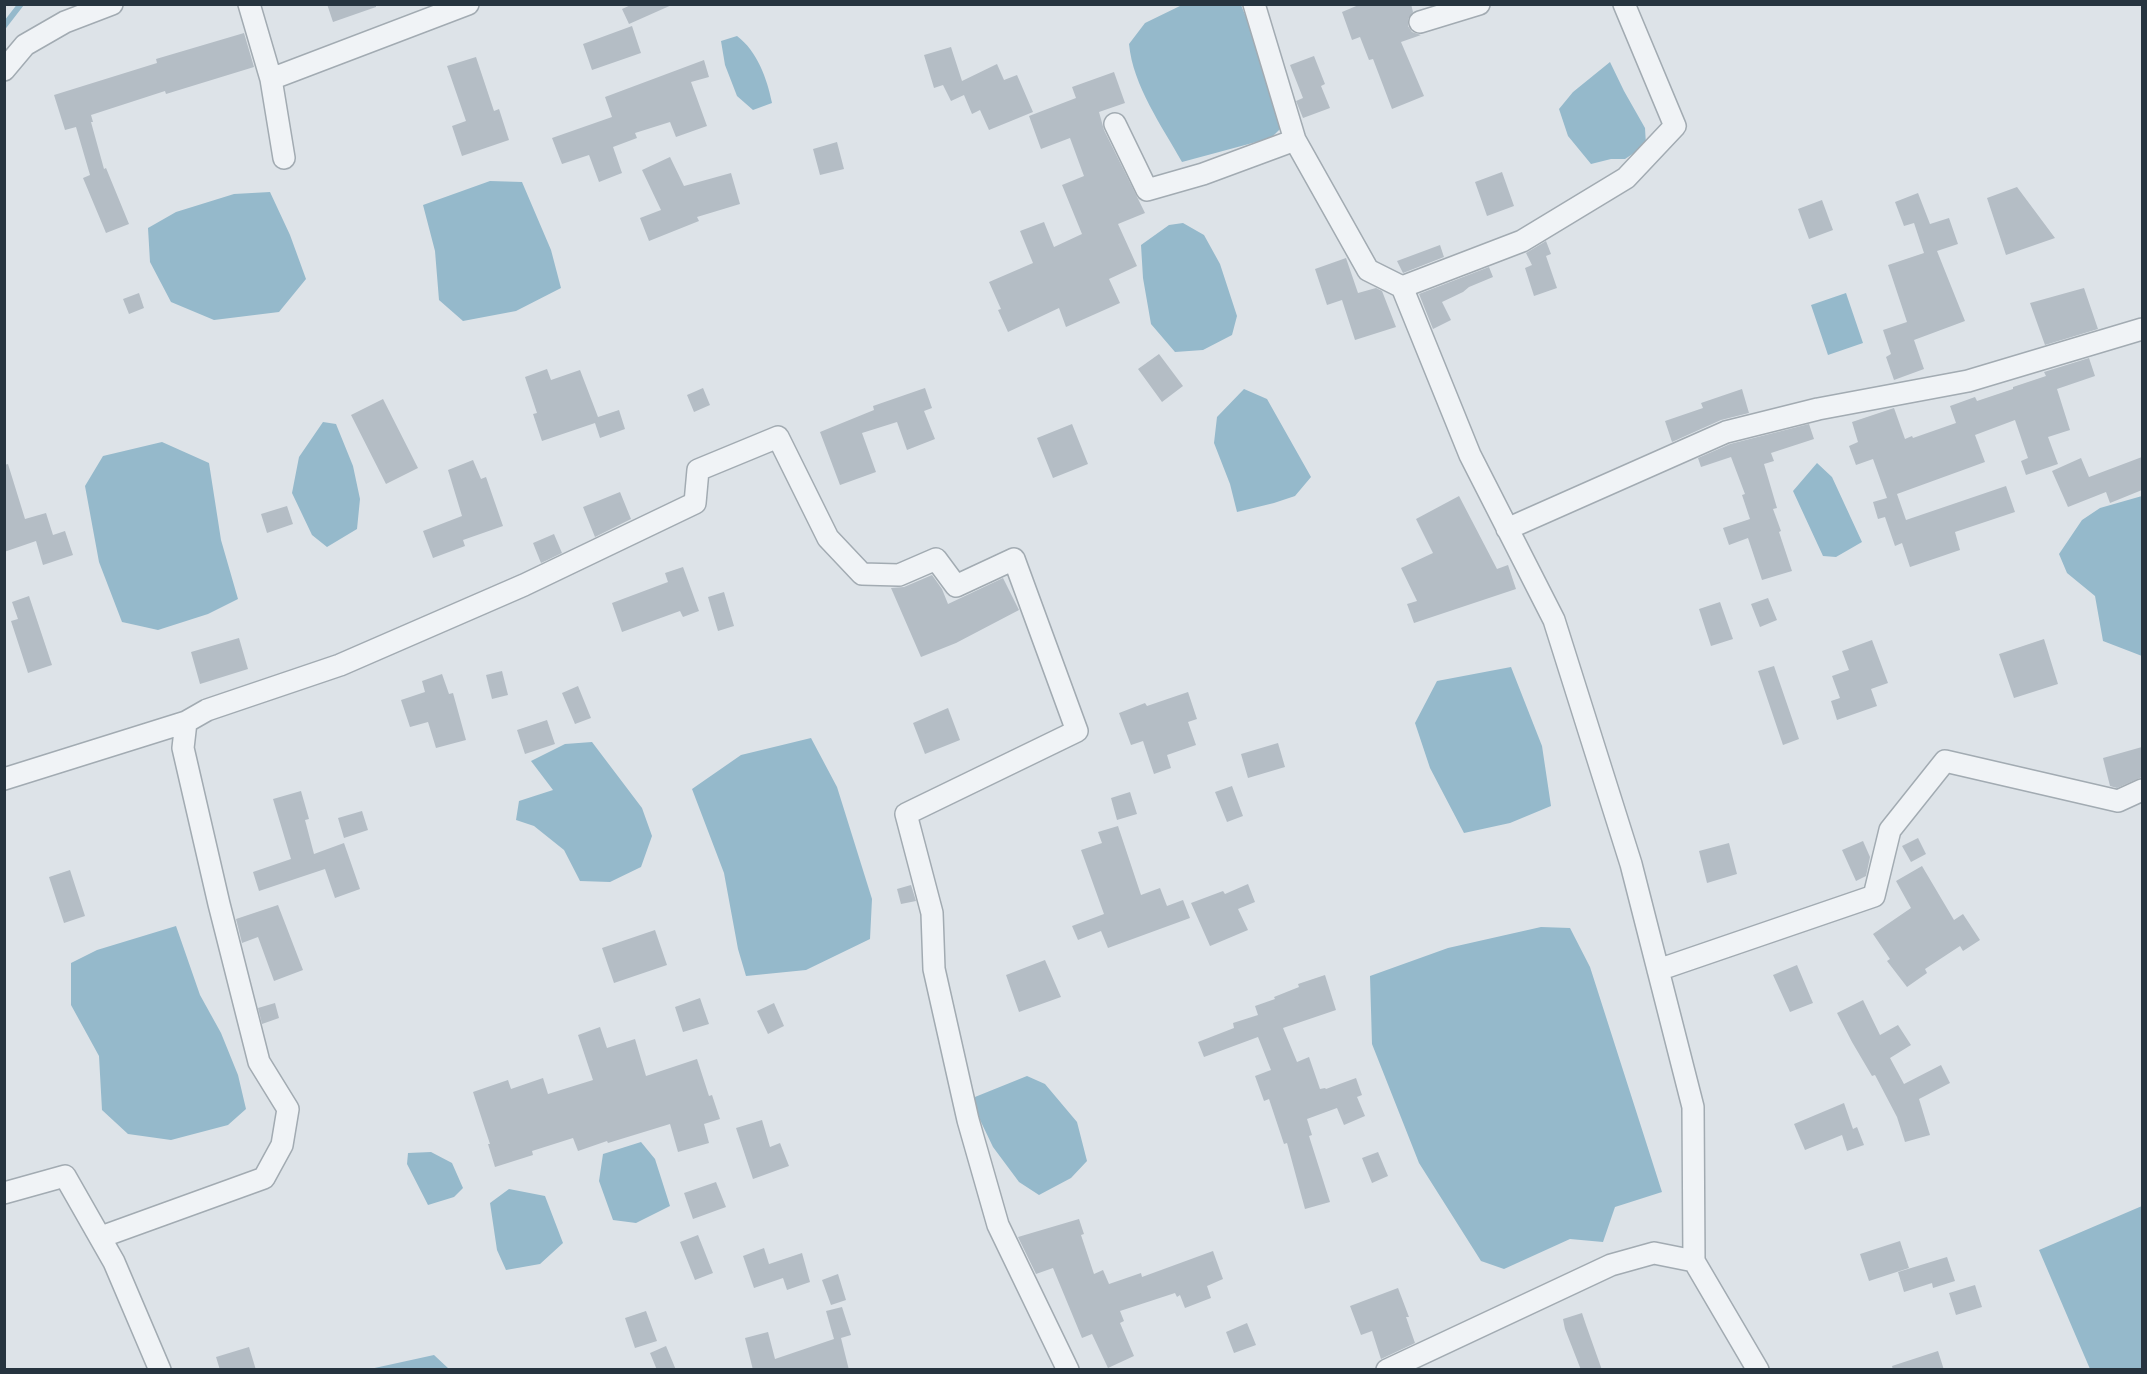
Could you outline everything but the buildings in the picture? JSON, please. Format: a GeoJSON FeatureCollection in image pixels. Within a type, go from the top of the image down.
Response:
{"type":"FeatureCollection","features":[{"type":"Feature","properties":{"kind":"street"},"geometry":{"type":"LineString","coordinates":[[4,70],[25,45],[65,22],[112,4]]}},
{"type":"Feature","properties":{"kind":"street"},"geometry":{"type":"LineString","coordinates":[[249,4],[270,80],[284,158]]}},
{"type":"Feature","properties":{"kind":"street"},"geometry":{"type":"LineString","coordinates":[[270,80],[468,4]]}},
{"type":"Feature","properties":{"kind":"street"},"geometry":{"type":"LineString","coordinates":[[1254,4],[1295,140],[1368,270],[1402,287],[1470,455],[1554,620],[1631,864],[1693,1107],[1694,1261],[1758,1370]]}},
{"type":"Feature","properties":{"kind":"street"},"geometry":{"type":"LineString","coordinates":[[1420,22],[1479,4]]}},
{"type":"Feature","properties":{"kind":"street"},"geometry":{"type":"LineString","coordinates":[[1402,287],[1522,242],[1626,178],[1676,126],[1624,4]]}},
{"type":"Feature","properties":{"kind":"street"},"geometry":{"type":"LineString","coordinates":[[1115,124],[1147,190],[1203,174],[1295,140]]}},
{"type":"Feature","properties":{"kind":"street"},"geometry":{"type":"LineString","coordinates":[[1507,529],[1726,432],[1818,409],[1968,381],[2142,329]]}},
{"type":"Feature","properties":{"kind":"street"},"geometry":{"type":"LineString","coordinates":[[4,779],[186,722],[207,710],[340,665],[524,585],[695,503],[698,470],[778,437],[828,538],[862,574],[899,575],[936,559],[956,586],[1014,559],[1077,731],[906,814],[932,913],[936,980],[968,1120],[998,1225],[1068,1370]]}},
{"type":"Feature","properties":{"kind":"street"},"geometry":{"type":"LineString","coordinates":[[100,1238],[264,1178],[282,1145],[288,1109],[259,1062],[221,915],[183,748],[186,722]]}},
{"type":"Feature","properties":{"kind":"street"},"geometry":{"type":"LineString","coordinates":[[1658,970],[1874,896],[1890,830],[1945,761],[2118,801],[2142,790]]}},
{"type":"Feature","properties":{"kind":"street"},"geometry":{"type":"LineString","coordinates":[[4,1193],[65,1176],[114,1262],[160,1370]]}},
{"type":"Feature","properties":{"kind":"street"},"geometry":{"type":"LineString","coordinates":[[1387,1370],[1611,1266],[1654,1253],[1694,1261]]}},
{"type":"Feature","properties":{"kind":"water"},"geometry":{"type":"Polygon","coordinates":[[[1182,5],[1241,5],[1283,106],[1283,126],[1271,138],[1182,162],[1142,90],[1129,44],[1145,23],[1182,5]]]}},
{"type":"Feature","properties":{"kind":"water"},"geometry":{"type":"Polygon","coordinates":[[[737,36],[756,57],[772,103],[753,110],[737,96],[725,65],[721,41],[737,36]]]}},
{"type":"Feature","properties":{"kind":"water"},"geometry":{"type":"Polygon","coordinates":[[[1610,62],[1645,128],[1646,145],[1625,159],[1611,159],[1591,164],[1568,136],[1559,109],[1573,92],[1610,62]]]}},
{"type":"Feature","properties":{"kind":"water"},"geometry":{"type":"Polygon","coordinates":[[[490,181],[522,182],[551,250],[561,288],[516,311],[463,321],[439,300],[435,251],[423,205],[490,181]]]}},
{"type":"Feature","properties":{"kind":"water"},"geometry":{"type":"Polygon","coordinates":[[[270,192],[290,235],[306,279],[279,312],[214,320],[171,302],[150,262],[148,228],[176,212],[234,194],[270,192]]]}},
{"type":"Feature","properties":{"kind":"water"},"geometry":{"type":"Polygon","coordinates":[[[1183,223],[1204,235],[1220,264],[1237,316],[1232,335],[1203,350],[1175,352],[1151,324],[1143,278],[1141,245],[1169,225],[1183,223]]]}},
{"type":"Feature","properties":{"kind":"water"},"geometry":{"type":"Polygon","coordinates":[[[1846,293],[1863,343],[1828,355],[1811,305],[1846,293]]]}},
{"type":"Feature","properties":{"kind":"water"},"geometry":{"type":"Polygon","coordinates":[[[1244,389],[1267,399],[1311,477],[1295,496],[1237,512],[1230,484],[1214,443],[1217,417],[1244,389]]]}},
{"type":"Feature","properties":{"kind":"water"},"geometry":{"type":"Polygon","coordinates":[[[323,422],[336,424],[353,466],[360,499],[357,529],[327,547],[312,535],[292,493],[299,457],[323,422]]]}},
{"type":"Feature","properties":{"kind":"water"},"geometry":{"type":"Polygon","coordinates":[[[162,442],[209,463],[221,540],[238,599],[208,614],[158,630],[122,622],[99,562],[85,486],[103,456],[162,442]]]}},
{"type":"Feature","properties":{"kind":"water"},"geometry":{"type":"Polygon","coordinates":[[[1817,463],[1832,477],[1862,542],[1836,557],[1823,556],[1793,491],[1817,463]]]}},
{"type":"Feature","properties":{"kind":"water"},"geometry":{"type":"Polygon","coordinates":[[[2142,496],[2142,656],[2103,641],[2095,596],[2067,573],[2059,554],[2082,520],[2100,508],[2142,496]]]}},
{"type":"Feature","properties":{"kind":"water"},"geometry":{"type":"Polygon","coordinates":[[[1511,667],[1542,746],[1551,806],[1510,823],[1464,833],[1430,768],[1415,723],[1437,681],[1511,667]]]}},
{"type":"Feature","properties":{"kind":"water"},"geometry":{"type":"Polygon","coordinates":[[[811,738],[837,787],[872,899],[870,939],[806,970],[746,976],[738,949],[724,873],[692,789],[741,755],[811,738]]]}},
{"type":"Feature","properties":{"kind":"water"},"geometry":{"type":"Polygon","coordinates":[[[592,742],[642,808],[652,836],[641,867],[610,882],[580,881],[564,850],[534,826],[516,820],[519,801],[553,790],[531,761],[565,744],[592,742]]]}},
{"type":"Feature","properties":{"kind":"water"},"geometry":{"type":"Polygon","coordinates":[[[176,926],[200,995],[221,1033],[238,1075],[246,1109],[228,1125],[171,1140],[128,1134],[102,1110],[99,1056],[71,1005],[71,963],[97,950],[176,926]]]}},
{"type":"Feature","properties":{"kind":"water"},"geometry":{"type":"Polygon","coordinates":[[[1541,927],[1570,928],[1590,967],[1662,1192],[1615,1207],[1603,1242],[1570,1239],[1504,1269],[1481,1261],[1419,1163],[1372,1044],[1370,976],[1448,948],[1541,927]]]}},
{"type":"Feature","properties":{"kind":"water"},"geometry":{"type":"Polygon","coordinates":[[[1027,1076],[1045,1084],[1077,1122],[1087,1161],[1071,1178],[1039,1195],[1019,1182],[993,1147],[970,1099],[1027,1076]]]}},
{"type":"Feature","properties":{"kind":"water"},"geometry":{"type":"Polygon","coordinates":[[[641,1142],[655,1159],[670,1206],[636,1223],[613,1220],[599,1181],[603,1154],[641,1142]]]}},
{"type":"Feature","properties":{"kind":"water"},"geometry":{"type":"Polygon","coordinates":[[[431,1152],[452,1163],[463,1188],[454,1197],[428,1205],[407,1164],[408,1153],[431,1152]]]}},
{"type":"Feature","properties":{"kind":"water"},"geometry":{"type":"Polygon","coordinates":[[[509,1189],[545,1196],[563,1243],[540,1264],[506,1270],[497,1250],[490,1203],[509,1189]]]}},
{"type":"Feature","properties":{"kind":"water"},"geometry":{"type":"Polygon","coordinates":[[[2142,1206],[2142,1369],[2090,1369],[2039,1250],[2142,1206]]]}},
{"type":"Feature","properties":{"kind":"water"},"geometry":{"type":"Polygon","coordinates":[[[434,1355],[449,1369],[370,1369],[434,1355]]]}},
{"type":"Feature","properties":{"kind":"waterway"},"geometry":{"type":"LineString","coordinates":[[4,26],[21,4]]}}]}
